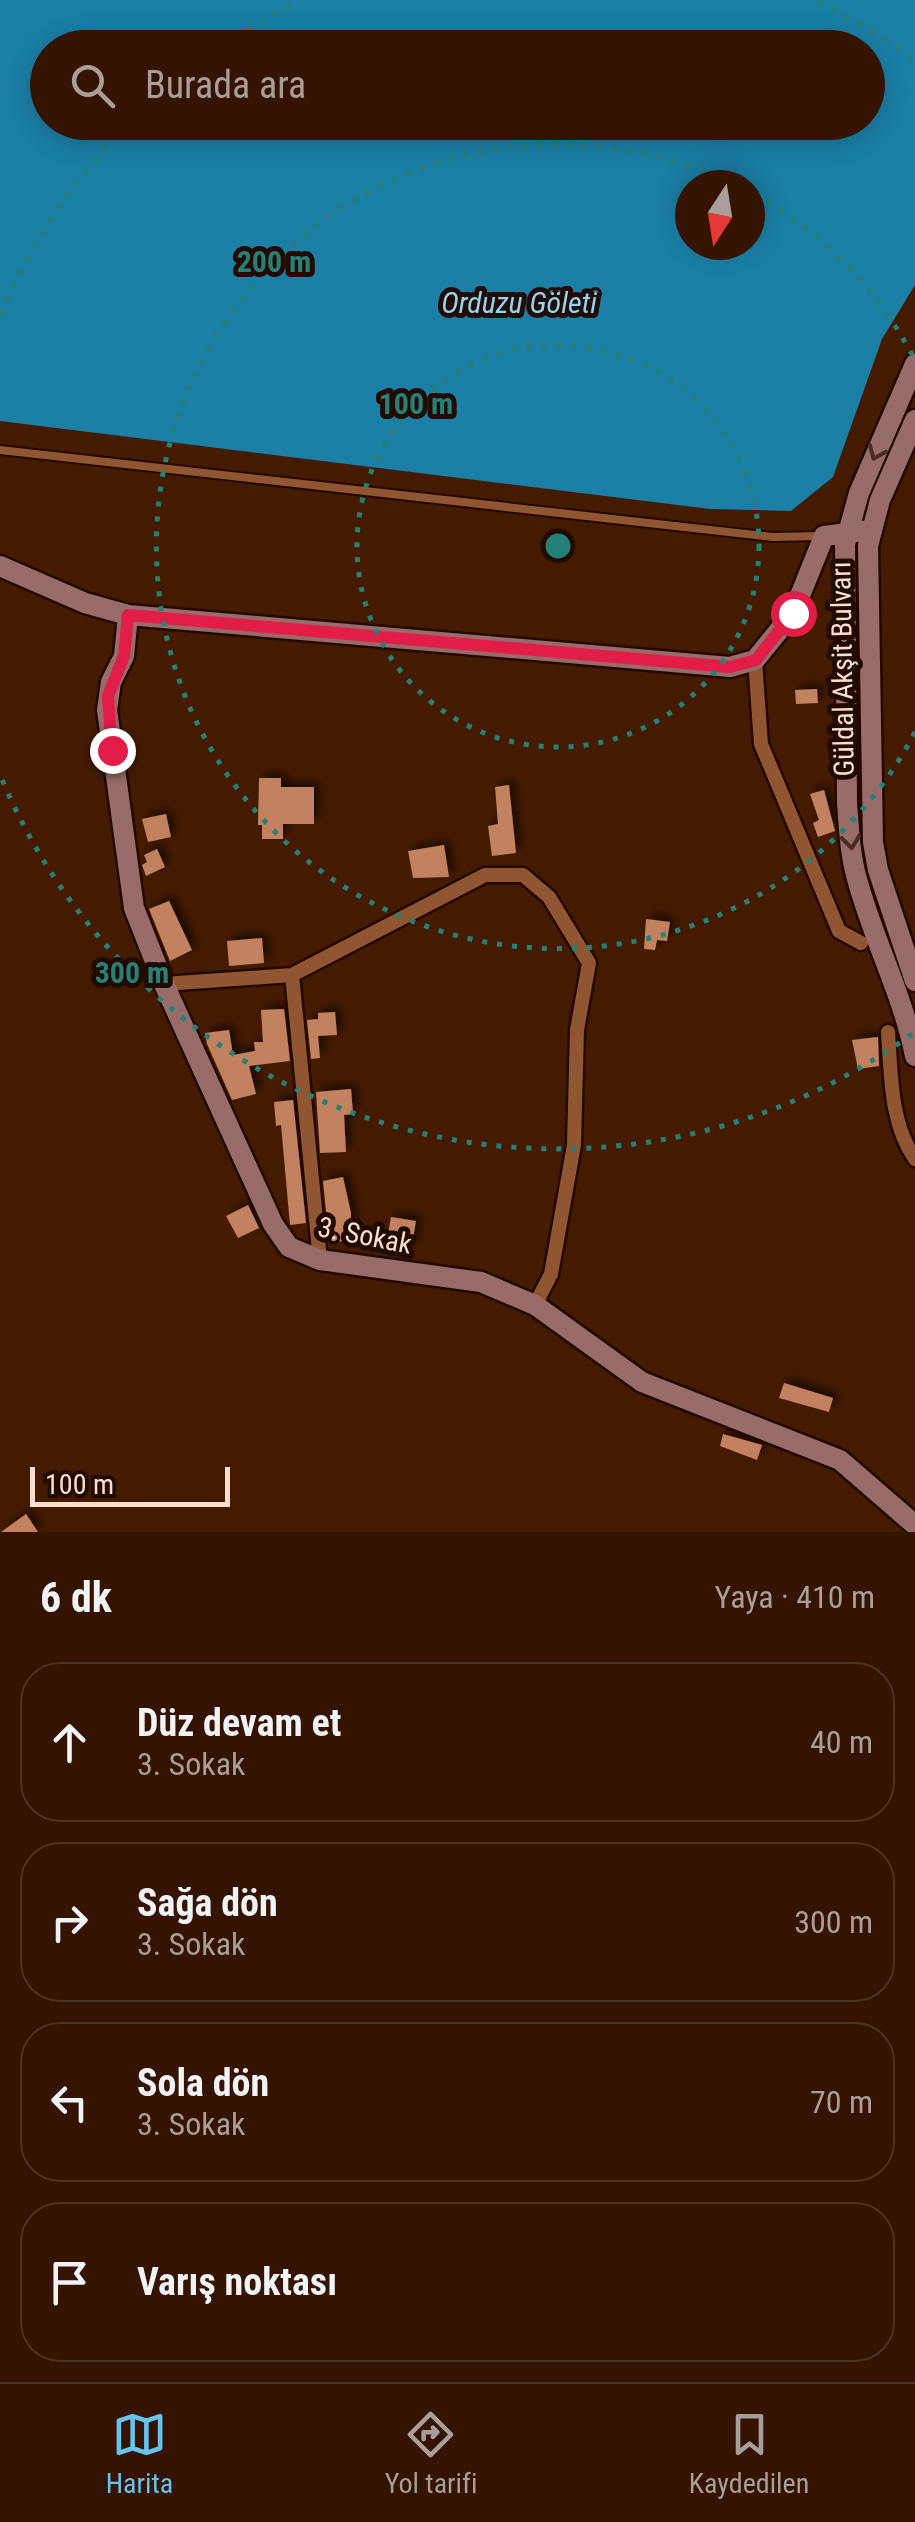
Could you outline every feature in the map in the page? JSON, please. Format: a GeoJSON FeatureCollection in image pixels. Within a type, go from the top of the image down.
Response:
{"type":"FeatureCollection","features":[{"type":"Feature","properties":{"kind":"street","name":"Güldal Akşit Bulvarı"},"geometry":{"type":"LineString","coordinates":[[915,364],[859,493],[848,531],[845,584],[850,844],[856,878],[912,1029],[915,1056]]}},
{"type":"Feature","properties":{"kind":"street","name":"Güldal Akşit Bulvarı"},"geometry":{"type":"LineString","coordinates":[[915,420],[871,530],[867,581],[873,842],[878,870],[915,980]]}},
{"type":"Feature","properties":{"kind":"street"},"geometry":{"type":"LineString","coordinates":[[0,566],[85,603],[128,615],[730,667],[756,660],[793,613],[824,536],[871,530]]}},
{"type":"Feature","properties":{"kind":"street","name":"3. Sokak"},"geometry":{"type":"LineString","coordinates":[[128,615],[124,656],[108,696],[108,724],[134,908],[164,984],[273,1224],[290,1247],[320,1260],[481,1282],[535,1306],[642,1382],[840,1460],[915,1524]]}},
{"type":"Feature","properties":{"kind":"street"},"geometry":{"type":"LineString","coordinates":[[756,660],[761,744],[840,932],[861,943]]}},
{"type":"Feature","properties":{"kind":"street"},"geometry":{"type":"LineString","coordinates":[[164,984],[292,975],[485,875],[523,874],[549,897],[589,963],[577,1030],[574,1145],[550,1274],[535,1306]]}},
{"type":"Feature","properties":{"kind":"street"},"geometry":{"type":"LineString","coordinates":[[292,975],[320,1260]]}},
{"type":"Feature","properties":{"kind":"street"},"geometry":{"type":"LineString","coordinates":[[888,1032],[894,1104],[906,1147],[915,1159]]}},
{"type":"Feature","properties":{"kind":"lane"},"geometry":{"type":"LineString","coordinates":[[0,450],[773,538],[824,536]]}},
{"type":"Feature","properties":{"kind":"water","name":"Orduzu Göleti"},"geometry":{"type":"Polygon","coordinates":[[[0,0],[915,0],[915,285],[882,339],[833,477],[791,511],[710,509],[0,421],[0,0]]]}},
{"type":"Feature","properties":{"kind":"building"},"geometry":{"type":"Polygon","coordinates":[[[817,689],[818,703],[796,704],[795,690],[817,689]]]}},
{"type":"Feature","properties":{"kind":"building"},"geometry":{"type":"Polygon","coordinates":[[[259,778],[281,778],[281,787],[314,787],[314,824],[283,824],[283,839],[262,839],[262,825],[258,825],[259,778]]]}},
{"type":"Feature","properties":{"kind":"building"},"geometry":{"type":"Polygon","coordinates":[[[509,785],[516,853],[492,856],[488,826],[498,824],[495,787],[509,785]]]}},
{"type":"Feature","properties":{"kind":"building"},"geometry":{"type":"Polygon","coordinates":[[[824,790],[835,831],[818,837],[813,823],[819,820],[810,794],[824,790]]]}},
{"type":"Feature","properties":{"kind":"building"},"geometry":{"type":"Polygon","coordinates":[[[166,814],[171,837],[148,842],[142,819],[166,814]]]}},
{"type":"Feature","properties":{"kind":"building"},"geometry":{"type":"Polygon","coordinates":[[[444,845],[449,877],[413,878],[408,851],[444,845]]]}},
{"type":"Feature","properties":{"kind":"building"},"geometry":{"type":"Polygon","coordinates":[[[157,849],[165,867],[146,876],[144,855],[157,849]]]}},
{"type":"Feature","properties":{"kind":"building"},"geometry":{"type":"Polygon","coordinates":[[[169,901],[192,950],[170,961],[149,909],[169,901]]]}},
{"type":"Feature","properties":{"kind":"building"},"geometry":{"type":"Polygon","coordinates":[[[646,919],[670,922],[667,941],[657,940],[655,950],[644,949],[646,919]]]}},
{"type":"Feature","properties":{"kind":"building"},"geometry":{"type":"Polygon","coordinates":[[[262,938],[264,963],[229,966],[227,941],[262,938]]]}},
{"type":"Feature","properties":{"kind":"building"},"geometry":{"type":"Polygon","coordinates":[[[284,1009],[290,1061],[249,1066],[256,1094],[232,1100],[205,1033],[229,1030],[233,1055],[255,1051],[254,1042],[263,1042],[261,1010],[284,1009]]]}},
{"type":"Feature","properties":{"kind":"building"},"geometry":{"type":"Polygon","coordinates":[[[335,1012],[337,1035],[318,1036],[320,1058],[311,1059],[307,1020],[318,1019],[318,1013],[335,1012]]]}},
{"type":"Feature","properties":{"kind":"building"},"geometry":{"type":"Polygon","coordinates":[[[878,1037],[879,1066],[858,1069],[852,1040],[878,1037]]]}},
{"type":"Feature","properties":{"kind":"building"},"geometry":{"type":"Polygon","coordinates":[[[351,1089],[353,1114],[344,1115],[346,1152],[320,1153],[316,1092],[351,1089]]]}},
{"type":"Feature","properties":{"kind":"building"},"geometry":{"type":"Polygon","coordinates":[[[293,1100],[306,1223],[290,1225],[281,1125],[276,1126],[274,1102],[293,1100]]]}},
{"type":"Feature","properties":{"kind":"building"},"geometry":{"type":"Polygon","coordinates":[[[343,1177],[351,1213],[351,1242],[329,1241],[323,1181],[343,1177]]]}},
{"type":"Feature","properties":{"kind":"building"},"geometry":{"type":"Polygon","coordinates":[[[248,1205],[259,1228],[238,1238],[226,1216],[248,1205]]]}},
{"type":"Feature","properties":{"kind":"building"},"geometry":{"type":"Polygon","coordinates":[[[391,1217],[416,1221],[411,1250],[386,1246],[391,1217]]]}},
{"type":"Feature","properties":{"kind":"building"},"geometry":{"type":"Polygon","coordinates":[[[784,1383],[833,1398],[829,1412],[779,1398],[784,1383]]]}},
{"type":"Feature","properties":{"kind":"building"},"geometry":{"type":"Polygon","coordinates":[[[723,1434],[762,1445],[757,1460],[720,1446],[723,1434]]]}},
{"type":"Feature","properties":{"kind":"building"},"geometry":{"type":"Polygon","coordinates":[[[26,1514],[38,1532],[1,1532],[26,1514]]]}},
{"type":"Feature","properties":{"kind":"route"},"geometry":{"type":"LineString","coordinates":[[112,750],[108,696],[124,656],[128,615],[730,667],[756,660],[793,613]]}}]}
